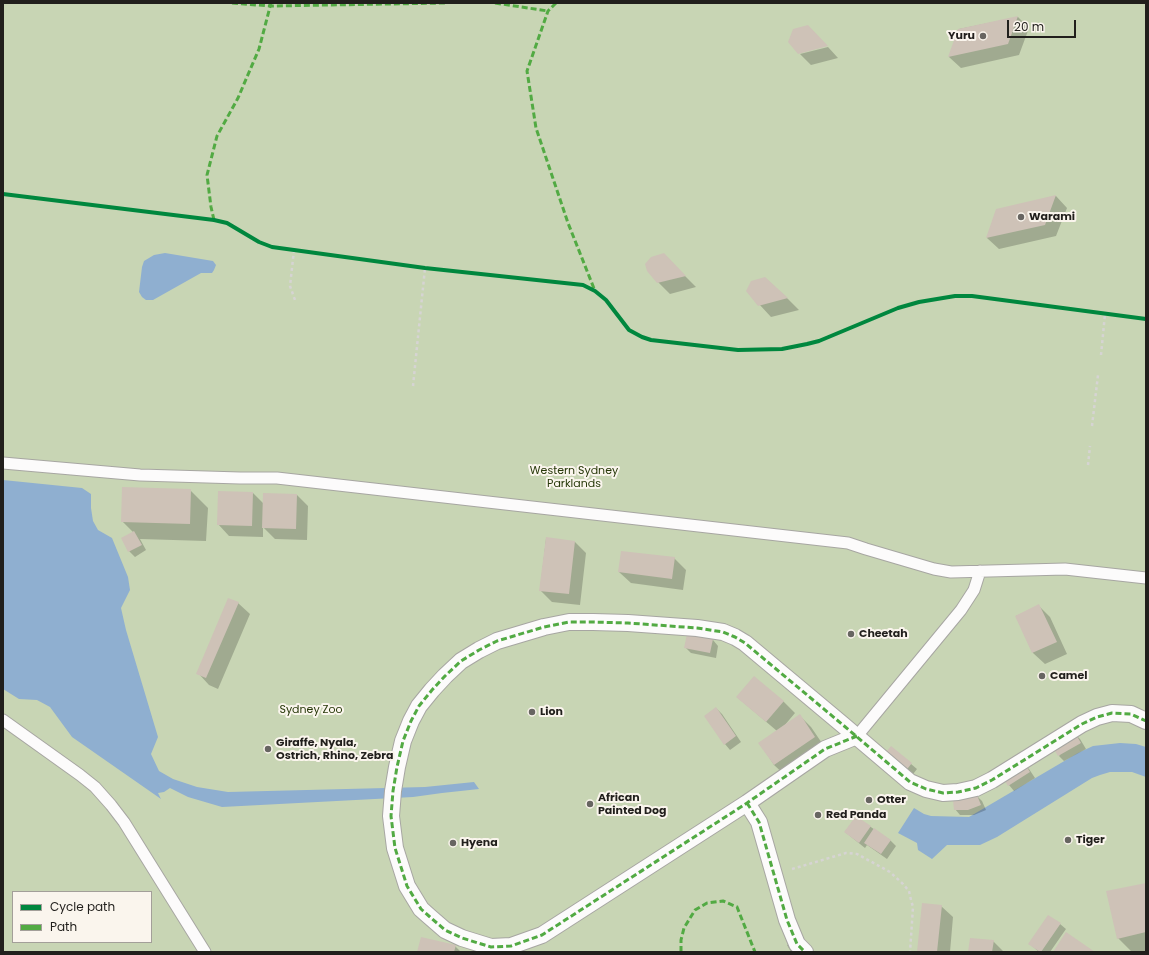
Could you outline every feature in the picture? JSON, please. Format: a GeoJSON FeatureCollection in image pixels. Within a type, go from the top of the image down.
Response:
{"type":"FeatureCollection","features":[{"type":"Feature","properties":{"kind":"street"},"geometry":{"type":"LineString","coordinates":[[857,736],[825,749],[747,803],[542,935],[511,946],[491,947],[462,938],[445,930],[421,909],[413,898],[400,867],[392,832],[391,816],[393,791],[396,767],[403,741],[419,706],[444,676],[479,650],[497,641],[544,627],[569,622],[628,623],[697,628],[723,632],[735,637],[745,643],[857,736],[910,782],[926,789],[943,793],[958,792],[976,788],[992,780],[1082,724],[1097,717],[1112,713],[1131,714],[1146,721]]}},
{"type":"Feature","properties":{"kind":"street"},"geometry":{"type":"LineString","coordinates":[[747,803],[759,822],[792,932],[797,944],[805,952]]}},
{"type":"Feature","properties":{"kind":"lane"},"geometry":{"type":"LineString","coordinates":[[3,463],[140,475],[277,478],[848,543],[934,569],[951,572],[1065,569],[1146,578]]}},
{"type":"Feature","properties":{"kind":"lane"},"geometry":{"type":"LineString","coordinates":[[857,736],[961,610],[974,590],[980,571]]}},
{"type":"Feature","properties":{"kind":"lane"},"geometry":{"type":"LineString","coordinates":[[3,720],[80,774],[95,787],[111,805],[124,822],[205,952]]}},
{"type":"Feature","properties":{"kind":"path"},"geometry":{"type":"LineString","coordinates":[[286,249],[301,252]]}},
{"type":"Feature","properties":{"kind":"path"},"geometry":{"type":"LineString","coordinates":[[294,250],[290,286],[294,300]]}},
{"type":"Feature","properties":{"kind":"path"},"geometry":{"type":"LineString","coordinates":[[417,267],[433,269]]}},
{"type":"Feature","properties":{"kind":"path"},"geometry":{"type":"LineString","coordinates":[[413,386],[425,268]]}},
{"type":"Feature","properties":{"kind":"path"},"geometry":{"type":"LineString","coordinates":[[1097,313],[1112,315]]}},
{"type":"Feature","properties":{"kind":"path"},"geometry":{"type":"LineString","coordinates":[[1101,355],[1105,314]]}},
{"type":"Feature","properties":{"kind":"path"},"geometry":{"type":"LineString","coordinates":[[1092,426],[1098,375]]}},
{"type":"Feature","properties":{"kind":"path"},"geometry":{"type":"LineString","coordinates":[[1088,465],[1090,446]]}},
{"type":"Feature","properties":{"kind":"path"},"geometry":{"type":"LineString","coordinates":[[774,875],[846,853],[857,854],[890,872],[909,891],[913,907],[910,952]]}},
{"type":"Feature","properties":{"kind":"green space","name":"Western Sydney Parklands"},"geometry":{"type":"Polygon","coordinates":[[[3,3],[1146,3],[1146,952],[3,952],[3,3]]]}},
{"type":"Feature","properties":{"kind":"water"},"geometry":{"type":"Polygon","coordinates":[[[165,253],[213,261],[216,265],[212,273],[201,273],[153,300],[146,300],[139,292],[144,261],[154,255],[165,253]]]}},
{"type":"Feature","properties":{"kind":"water"},"geometry":{"type":"Polygon","coordinates":[[[3,480],[82,488],[91,494],[93,521],[98,530],[112,538],[128,577],[130,590],[121,608],[126,630],[158,737],[151,754],[159,771],[173,779],[197,787],[228,792],[425,787],[474,782],[479,789],[413,797],[222,807],[188,797],[170,788],[164,792],[158,793],[161,799],[72,737],[50,707],[37,700],[19,699],[3,689],[3,480]]]}},
{"type":"Feature","properties":{"kind":"water"},"geometry":{"type":"Polygon","coordinates":[[[1120,743],[1136,744],[1146,747],[1146,777],[1132,772],[1110,772],[1092,778],[997,837],[980,845],[947,845],[932,859],[918,850],[917,843],[898,833],[914,808],[931,816],[969,817],[1078,753],[1093,746],[1120,743]]]}},
{"type":"Feature","properties":{"kind":"building","name":"Yuru"},"geometry":{"type":"Polygon","coordinates":[[[1018,16],[1008,44],[948,57],[958,29],[1018,16]]]}},
{"type":"Feature","properties":{"kind":"building"},"geometry":{"type":"Polygon","coordinates":[[[808,25],[828,46],[798,54],[788,42],[793,29],[808,25]]]}},
{"type":"Feature","properties":{"kind":"building","name":"Warami"},"geometry":{"type":"Polygon","coordinates":[[[1056,195],[1045,225],[986,238],[996,209],[1056,195]]]}},
{"type":"Feature","properties":{"kind":"building"},"geometry":{"type":"Polygon","coordinates":[[[664,253],[686,276],[657,283],[647,271],[645,264],[651,257],[664,253]]]}},
{"type":"Feature","properties":{"kind":"building"},"geometry":{"type":"Polygon","coordinates":[[[765,277],[788,298],[758,306],[746,291],[751,281],[765,277]]]}},
{"type":"Feature","properties":{"kind":"building"},"geometry":{"type":"Polygon","coordinates":[[[122,487],[191,489],[190,524],[121,522],[122,487]]]}},
{"type":"Feature","properties":{"kind":"building"},"geometry":{"type":"Polygon","coordinates":[[[218,491],[253,492],[252,526],[217,525],[218,491]]]}},
{"type":"Feature","properties":{"kind":"building"},"geometry":{"type":"Polygon","coordinates":[[[263,493],[297,494],[296,529],[262,528],[263,493]]]}},
{"type":"Feature","properties":{"kind":"building"},"geometry":{"type":"Polygon","coordinates":[[[134,531],[142,545],[128,552],[121,538],[134,531]]]}},
{"type":"Feature","properties":{"kind":"building"},"geometry":{"type":"Polygon","coordinates":[[[546,537],[575,541],[569,594],[539,591],[546,537]]]}},
{"type":"Feature","properties":{"kind":"building"},"geometry":{"type":"Polygon","coordinates":[[[621,551],[675,557],[672,579],[618,572],[621,551]]]}},
{"type":"Feature","properties":{"kind":"building"},"geometry":{"type":"Polygon","coordinates":[[[228,598],[239,602],[206,678],[196,674],[228,598]]]}},
{"type":"Feature","properties":{"kind":"building"},"geometry":{"type":"Polygon","coordinates":[[[1039,604],[1057,642],[1032,653],[1015,616],[1039,604]]]}},
{"type":"Feature","properties":{"kind":"building"},"geometry":{"type":"Polygon","coordinates":[[[687,634],[713,639],[710,653],[684,648],[687,634]]]}},
{"type":"Feature","properties":{"kind":"building"},"geometry":{"type":"Polygon","coordinates":[[[754,676],[784,701],[766,722],[736,697],[754,676]]]}},
{"type":"Feature","properties":{"kind":"building"},"geometry":{"type":"Polygon","coordinates":[[[716,707],[736,736],[724,745],[704,716],[716,707]]]}},
{"type":"Feature","properties":{"kind":"building"},"geometry":{"type":"Polygon","coordinates":[[[800,714],[815,737],[774,765],[758,743],[800,714]]]}},
{"type":"Feature","properties":{"kind":"building"},"geometry":{"type":"Polygon","coordinates":[[[1075,733],[1081,743],[1058,756],[1052,746],[1075,733]]]}},
{"type":"Feature","properties":{"kind":"building"},"geometry":{"type":"Polygon","coordinates":[[[891,746],[912,763],[904,773],[883,756],[891,746]]]}},
{"type":"Feature","properties":{"kind":"building"},"geometry":{"type":"Polygon","coordinates":[[[1024,762],[1030,772],[1008,786],[1002,776],[1024,762]]]}},
{"type":"Feature","properties":{"kind":"building"},"geometry":{"type":"Polygon","coordinates":[[[977,795],[981,805],[968,810],[954,810],[953,800],[977,795]]]}},
{"type":"Feature","properties":{"kind":"building"},"geometry":{"type":"Polygon","coordinates":[[[856,816],[871,826],[859,843],[844,832],[856,816]]]}},
{"type":"Feature","properties":{"kind":"building"},"geometry":{"type":"Polygon","coordinates":[[[874,828],[891,840],[881,854],[864,843],[874,828]]]}},
{"type":"Feature","properties":{"kind":"building"},"geometry":{"type":"Polygon","coordinates":[[[1146,883],[1146,932],[1117,939],[1106,891],[1146,883]]]}},
{"type":"Feature","properties":{"kind":"building"},"geometry":{"type":"Polygon","coordinates":[[[922,903],[942,905],[937,952],[917,952],[922,903]]]}},
{"type":"Feature","properties":{"kind":"building"},"geometry":{"type":"Polygon","coordinates":[[[1048,915],[1061,923],[1040,952],[1028,944],[1048,915]]]}},
{"type":"Feature","properties":{"kind":"building"},"geometry":{"type":"Polygon","coordinates":[[[1066,932],[1095,952],[1053,952],[1066,932]]]}},
{"type":"Feature","properties":{"kind":"building"},"geometry":{"type":"Polygon","coordinates":[[[421,937],[456,945],[454,952],[417,952],[421,937]]]}},
{"type":"Feature","properties":{"kind":"building"},"geometry":{"type":"Polygon","coordinates":[[[970,938],[994,940],[992,952],[968,952],[970,938]]]}},
{"type":"Feature","properties":{"kind":"marked path"},"geometry":{"type":"LineString","coordinates":[[232,3],[270,6],[446,3]]}},
{"type":"Feature","properties":{"kind":"marked path"},"geometry":{"type":"LineString","coordinates":[[214,220],[207,175],[217,136],[238,98],[259,49],[271,3]]}},
{"type":"Feature","properties":{"kind":"marked path"},"geometry":{"type":"LineString","coordinates":[[495,3],[548,11]]}},
{"type":"Feature","properties":{"kind":"marked path"},"geometry":{"type":"LineString","coordinates":[[556,3],[548,11],[527,71],[536,128],[568,223],[595,291]]}},
{"type":"Feature","properties":{"kind":"marked path"},"geometry":{"type":"LineString","coordinates":[[857,736],[825,749],[747,803],[542,935],[511,946],[491,947],[462,938],[445,930],[421,909],[407,886],[395,848],[391,816],[397,767],[403,741],[419,706],[445,676],[461,661],[479,650],[497,641],[544,627],[569,622],[628,623],[697,628],[723,632],[735,637],[745,643],[843,725],[910,782],[926,789],[943,793],[958,792],[976,788],[992,780],[1082,724],[1097,717],[1112,713],[1131,714],[1146,721]]}},
{"type":"Feature","properties":{"kind":"marked path"},"geometry":{"type":"LineString","coordinates":[[747,803],[759,822],[787,920],[797,944],[805,952]]}},
{"type":"Feature","properties":{"kind":"marked path"},"geometry":{"type":"LineString","coordinates":[[681,952],[681,940],[684,928],[695,910],[707,903],[723,901],[737,907],[755,952]]}},
{"type":"Feature","properties":{"kind":"cycle path"},"geometry":{"type":"LineString","coordinates":[[3,194],[214,220],[227,223],[259,242],[272,247],[425,268],[583,285],[595,291],[606,300],[629,330],[642,337],[651,340],[738,350],[782,349],[807,344],[819,341],[898,308],[919,302],[955,296],[972,296],[1146,319]]}},
{"type":"Feature","properties":{"kind":"place","name":"Yuru"},"geometry":{"type":"Point","coordinates":[983,36]}},
{"type":"Feature","properties":{"kind":"place","name":"Warami"},"geometry":{"type":"Point","coordinates":[1021,217]}},
{"type":"Feature","properties":{"kind":"place","name":"Cheetah"},"geometry":{"type":"Point","coordinates":[851,634]}},
{"type":"Feature","properties":{"kind":"place","name":"Camel"},"geometry":{"type":"Point","coordinates":[1042,676]}},
{"type":"Feature","properties":{"kind":"place","name":"Lion"},"geometry":{"type":"Point","coordinates":[532,712]}},
{"type":"Feature","properties":{"kind":"place","name":"Giraffe, Nyala, Ostrich, Rhino, Zebra"},"geometry":{"type":"Point","coordinates":[268,749]}},
{"type":"Feature","properties":{"kind":"place","name":"Otter"},"geometry":{"type":"Point","coordinates":[869,800]}},
{"type":"Feature","properties":{"kind":"place","name":"African Painted Dog"},"geometry":{"type":"Point","coordinates":[590,804]}},
{"type":"Feature","properties":{"kind":"place","name":"Red Panda"},"geometry":{"type":"Point","coordinates":[818,815]}},
{"type":"Feature","properties":{"kind":"place","name":"Tiger"},"geometry":{"type":"Point","coordinates":[1068,840]}},
{"type":"Feature","properties":{"kind":"place","name":"Hyena"},"geometry":{"type":"Point","coordinates":[453,843]}},
{"type":"Feature","properties":{"kind":"park label","name":"Sydney Zoo"},"geometry":{"type":"Point","coordinates":[311,710]}}]}
